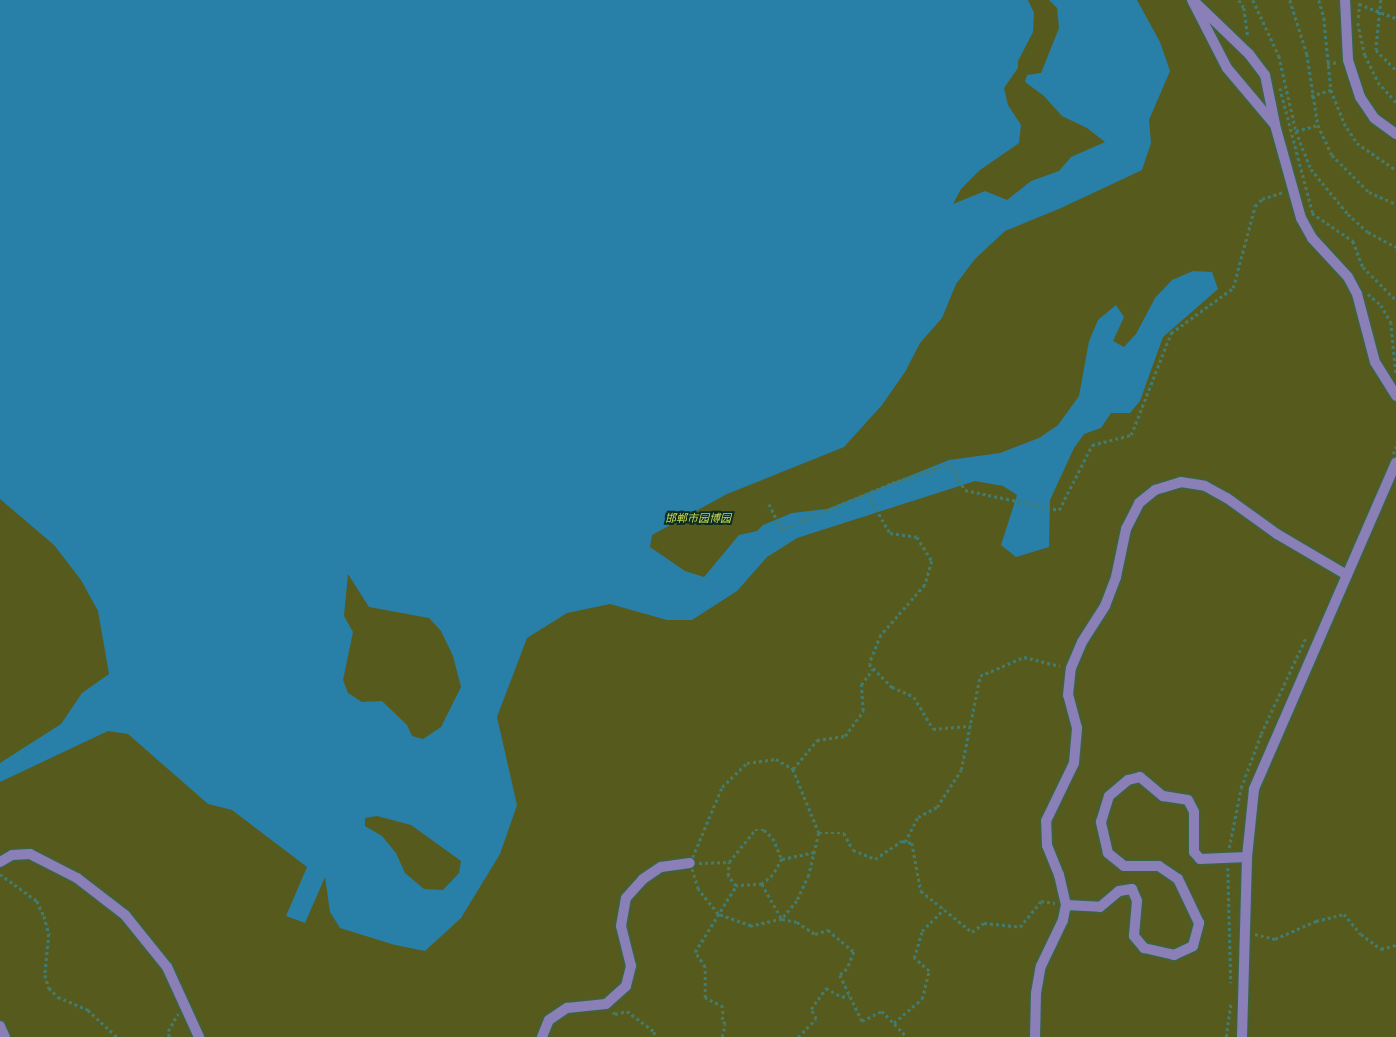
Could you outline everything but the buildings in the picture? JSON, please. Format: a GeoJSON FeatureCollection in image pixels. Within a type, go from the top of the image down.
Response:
{"type":"FeatureCollection","features":[{"type":"Feature","properties":{"kind":"lane"},"geometry":{"type":"LineString","coordinates":[[1193,0],[1249,54],[1265,75],[1275,125],[1300,218],[1312,238],[1348,276],[1358,294],[1375,362],[1396,396]]}},
{"type":"Feature","properties":{"kind":"lane"},"geometry":{"type":"LineString","coordinates":[[1193,0],[1227,68],[1275,125]]}},
{"type":"Feature","properties":{"kind":"lane"},"geometry":{"type":"LineString","coordinates":[[1345,0],[1348,60],[1360,97],[1374,118],[1396,134]]}},
{"type":"Feature","properties":{"kind":"lane"},"geometry":{"type":"LineString","coordinates":[[1242,1037],[1247,857],[1254,789],[1396,463]]}},
{"type":"Feature","properties":{"kind":"lane"},"geometry":{"type":"LineString","coordinates":[[1035,1037],[1036,993],[1041,966],[1063,920],[1066,905],[1059,875],[1047,845],[1046,821],[1074,763],[1077,728],[1068,695],[1071,668],[1082,642],[1105,606],[1116,577],[1126,530],[1139,503],[1155,490],[1181,482],[1205,486],[1347,575]]}},
{"type":"Feature","properties":{"kind":"lane"},"geometry":{"type":"LineString","coordinates":[[1066,905],[1100,907],[1119,892],[1132,889],[1137,901],[1134,936],[1144,948],[1174,955],[1193,946],[1199,923],[1178,879],[1159,866],[1124,866],[1108,853],[1101,822],[1109,796],[1128,780],[1140,777],[1163,796],[1188,800],[1194,812],[1194,852],[1200,859],[1247,857]]}},
{"type":"Feature","properties":{"kind":"lane"},"geometry":{"type":"LineString","coordinates":[[0,862],[12,855],[30,854],[83,882],[125,915],[167,967],[199,1037]]}},
{"type":"Feature","properties":{"kind":"lane"},"geometry":{"type":"LineString","coordinates":[[542,1037],[549,1020],[567,1008],[606,1004],[626,986],[631,966],[621,926],[626,898],[643,879],[661,867],[690,863]]}},
{"type":"Feature","properties":{"kind":"lane"},"geometry":{"type":"LineString","coordinates":[[0,1026],[5,1037]]}},
{"type":"Feature","properties":{"kind":"path"},"geometry":{"type":"LineString","coordinates":[[1239,0],[1244,8],[1249,54]]}},
{"type":"Feature","properties":{"kind":"path"},"geometry":{"type":"LineString","coordinates":[[1254,0],[1279,56],[1296,131],[1311,168],[1348,214],[1368,232],[1396,247]]}},
{"type":"Feature","properties":{"kind":"path"},"geometry":{"type":"LineString","coordinates":[[1290,0],[1307,54],[1311,96],[1318,125],[1332,155],[1369,192],[1396,204]]}},
{"type":"Feature","properties":{"kind":"path"},"geometry":{"type":"LineString","coordinates":[[1319,0],[1324,18],[1331,90],[1344,123],[1357,143],[1396,170]]}},
{"type":"Feature","properties":{"kind":"path"},"geometry":{"type":"LineString","coordinates":[[1359,0],[1358,21],[1365,55],[1378,82],[1396,102]]}},
{"type":"Feature","properties":{"kind":"path"},"geometry":{"type":"LineString","coordinates":[[1381,0],[1376,50],[1396,70]]}},
{"type":"Feature","properties":{"kind":"path"},"geometry":{"type":"LineString","coordinates":[[1359,4],[1396,18]]}},
{"type":"Feature","properties":{"kind":"path"},"geometry":{"type":"LineString","coordinates":[[1311,96],[1331,90]]}},
{"type":"Feature","properties":{"kind":"path"},"geometry":{"type":"LineString","coordinates":[[1296,131],[1318,125]]}},
{"type":"Feature","properties":{"kind":"path"},"geometry":{"type":"LineString","coordinates":[[769,504],[782,529],[867,493],[950,464],[964,490],[1059,510],[1092,445],[1131,435],[1172,333],[1233,288],[1255,206],[1262,199],[1293,189]]}},
{"type":"Feature","properties":{"kind":"path"},"geometry":{"type":"LineString","coordinates":[[1297,203],[1353,241],[1363,267],[1396,300]]}},
{"type":"Feature","properties":{"kind":"path"},"geometry":{"type":"LineString","coordinates":[[1365,291],[1381,305],[1391,322],[1396,377]]}},
{"type":"Feature","properties":{"kind":"path"},"geometry":{"type":"LineString","coordinates":[[867,493],[890,533],[917,537],[932,561],[926,585],[881,635],[869,664],[873,670],[892,687],[914,697],[933,729],[971,726]]}},
{"type":"Feature","properties":{"kind":"path"},"geometry":{"type":"LineString","coordinates":[[905,842],[918,817],[937,807],[961,770],[980,676],[1024,657],[1071,668]]}},
{"type":"Feature","properties":{"kind":"path"},"geometry":{"type":"LineString","coordinates":[[793,769],[817,740],[845,736],[863,712],[861,685],[873,670]]}},
{"type":"Feature","properties":{"kind":"path"},"geometry":{"type":"LineString","coordinates":[[782,919],[797,901],[809,875],[819,833],[793,769],[776,759],[747,763],[722,787],[690,863],[698,889],[718,914],[751,926],[782,919],[797,922],[815,934],[828,930],[854,952],[847,969],[840,976],[862,1021],[882,1011],[907,1037]]}},
{"type":"Feature","properties":{"kind":"path"},"geometry":{"type":"LineString","coordinates":[[754,830],[764,830],[774,838],[782,858],[773,875],[762,884],[736,886],[728,876],[729,862],[754,830]]}},
{"type":"Feature","properties":{"kind":"path"},"geometry":{"type":"LineString","coordinates":[[819,833],[844,832],[853,850],[875,859],[905,842],[912,842],[921,891],[972,932],[984,923],[1020,927],[1041,901],[1066,905]]}},
{"type":"Feature","properties":{"kind":"path"},"geometry":{"type":"LineString","coordinates":[[782,858],[815,852]]}},
{"type":"Feature","properties":{"kind":"path"},"geometry":{"type":"LineString","coordinates":[[690,863],[729,862]]}},
{"type":"Feature","properties":{"kind":"path"},"geometry":{"type":"LineString","coordinates":[[0,874],[37,901],[44,916],[49,934],[45,975],[49,988],[58,997],[88,1010],[117,1037]]}},
{"type":"Feature","properties":{"kind":"path"},"geometry":{"type":"LineString","coordinates":[[762,884],[782,919]]}},
{"type":"Feature","properties":{"kind":"path"},"geometry":{"type":"LineString","coordinates":[[722,1037],[725,1024],[722,1020],[723,1007],[705,998],[705,967],[695,952],[736,886]]}},
{"type":"Feature","properties":{"kind":"path"},"geometry":{"type":"LineString","coordinates":[[894,1023],[922,999],[929,971],[914,958],[922,931],[944,909]]}},
{"type":"Feature","properties":{"kind":"path"},"geometry":{"type":"LineString","coordinates":[[1246,931],[1275,939],[1316,921],[1344,914],[1361,934],[1381,949],[1396,945]]}},
{"type":"Feature","properties":{"kind":"path"},"geometry":{"type":"LineString","coordinates":[[798,1037],[816,1019],[811,1009],[826,988],[842,997],[849,995]]}},
{"type":"Feature","properties":{"kind":"path"},"geometry":{"type":"LineString","coordinates":[[606,1004],[615,1014],[627,1011],[655,1032],[654,1037]]}},
{"type":"Feature","properties":{"kind":"path"},"geometry":{"type":"LineString","coordinates":[[169,1037],[175,1017],[186,1006]]}},
{"type":"Feature","properties":{"kind":"green space","name":"邯郸市园博园"},"geometry":{"type":"Polygon","coordinates":[[[0,0],[1396,0],[1396,1037],[0,1037],[0,0]]]}},
{"type":"Feature","properties":{"kind":"water"},"geometry":{"type":"Polygon","coordinates":[[[0,0],[1028,0],[1034,13],[1033,32],[1018,61],[1018,68],[1004,88],[1008,105],[1021,125],[1019,143],[980,170],[961,189],[953,204],[985,191],[1007,200],[1031,181],[1059,171],[1071,157],[1105,142],[1087,128],[1062,116],[1044,96],[1025,82],[1027,75],[1041,73],[1059,28],[1057,8],[1049,0],[1137,0],[1160,42],[1170,71],[1149,120],[1151,143],[1142,170],[1061,208],[1005,231],[975,259],[956,284],[942,318],[920,343],[905,372],[882,405],[844,447],[727,494],[652,535],[650,547],[685,571],[704,577],[739,535],[757,531],[763,525],[792,513],[827,509],[949,460],[1000,453],[1039,438],[1058,425],[1079,396],[1089,341],[1098,320],[1116,305],[1124,317],[1113,341],[1124,347],[1136,334],[1155,298],[1172,280],[1193,271],[1212,272],[1218,289],[1163,337],[1140,401],[1130,413],[1111,413],[1101,428],[1084,434],[1074,448],[1050,500],[1049,547],[1016,557],[1001,545],[1017,495],[1003,486],[975,481],[797,538],[767,557],[737,591],[692,620],[667,620],[610,604],[567,613],[527,638],[497,717],[517,805],[500,854],[461,918],[425,951],[395,945],[340,928],[330,912],[325,877],[305,923],[286,916],[307,867],[232,810],[208,804],[128,734],[108,731],[0,782],[0,763],[61,724],[82,693],[109,674],[98,611],[81,580],[54,545],[0,499],[0,0]],[[348,574],[344,616],[353,632],[343,680],[348,693],[362,702],[382,701],[407,725],[412,736],[423,739],[441,727],[461,687],[453,656],[441,631],[429,618],[369,607],[348,574]],[[377,816],[365,818],[365,826],[382,836],[396,853],[405,873],[424,889],[443,890],[459,873],[461,861],[411,825],[377,816]]]}}]}
